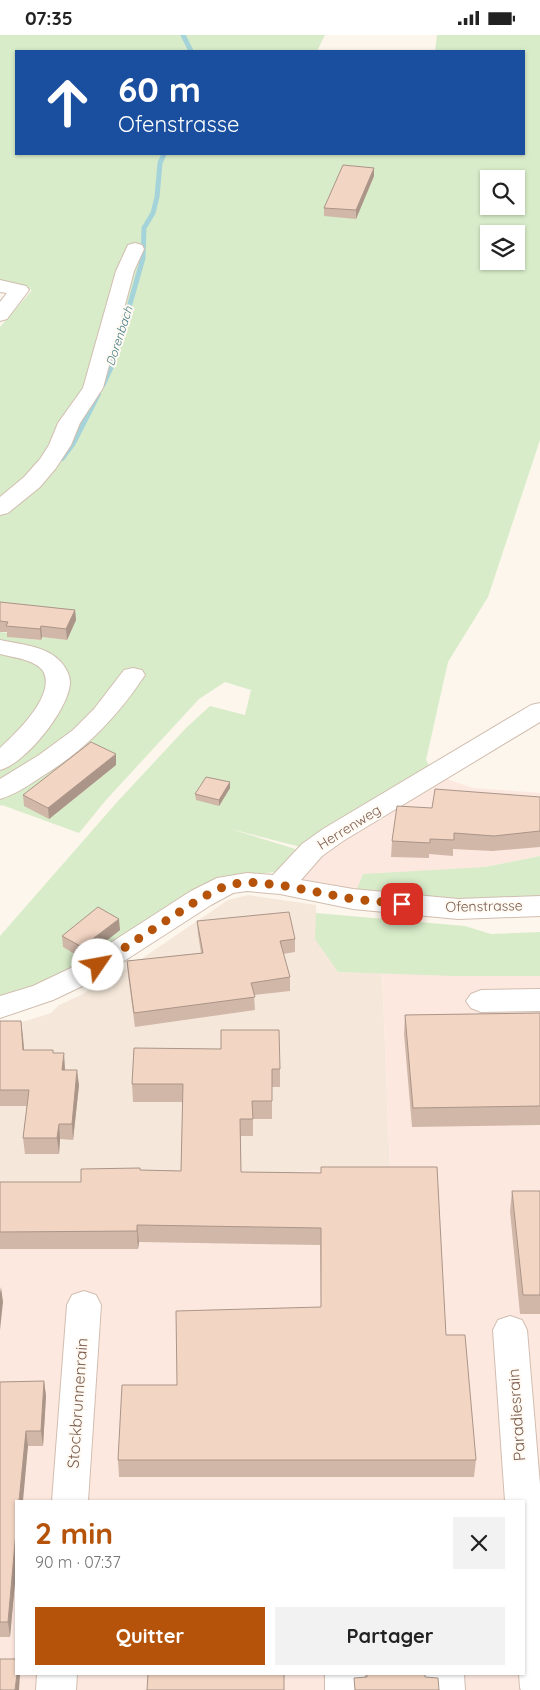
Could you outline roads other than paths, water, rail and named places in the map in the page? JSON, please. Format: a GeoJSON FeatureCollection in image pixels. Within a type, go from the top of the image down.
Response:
{"type":"FeatureCollection","features":[{"type":"Feature","properties":{"kind":"street"},"geometry":{"type":"LineString","coordinates":[[0,508],[32,482],[48,463],[60,445],[69,423],[93,388],[117,297],[134,249]]}},
{"type":"Feature","properties":{"kind":"street"},"geometry":{"type":"LineString","coordinates":[[0,286],[19,290],[0,315]]}},
{"type":"Feature","properties":{"kind":"street"},"geometry":{"type":"LineString","coordinates":[[0,647],[37,656],[55,670],[57,677],[56,696],[22,744],[0,762]]}},
{"type":"Feature","properties":{"kind":"street"},"geometry":{"type":"LineString","coordinates":[[0,790],[36,770],[91,727],[113,703],[133,675]]}},
{"type":"Feature","properties":{"kind":"street","name":"Herrenweg"},"geometry":{"type":"LineString","coordinates":[[280,885],[312,850],[333,835],[540,711]]}},
{"type":"Feature","properties":{"kind":"street"},"geometry":{"type":"LineString","coordinates":[[0,1007],[44,993],[83,975],[201,898],[227,885],[247,882],[280,885]]}},
{"type":"Feature","properties":{"kind":"street","name":"Ofenstrasse"},"geometry":{"type":"LineString","coordinates":[[280,885],[353,899],[458,909],[540,906]]}},
{"type":"Feature","properties":{"kind":"street"},"geometry":{"type":"LineString","coordinates":[[481,1001],[540,1000]]}},
{"type":"Feature","properties":{"kind":"street","name":"Stockbrunnenrain"},"geometry":{"type":"LineString","coordinates":[[70,1500],[84,1305]]}},
{"type":"Feature","properties":{"kind":"street","name":"Paradiesrain"},"geometry":{"type":"LineString","coordinates":[[510,1330],[523,1500]]}},
{"type":"Feature","properties":{"kind":"street"},"geometry":{"type":"LineString","coordinates":[[525,1520],[540,1688]]}},
{"type":"Feature","properties":{"kind":"street"},"geometry":{"type":"LineString","coordinates":[[56,1690],[57,1675]]}},
{"type":"Feature","properties":{"kind":"street"},"geometry":{"type":"LineString","coordinates":[[345,1675],[345,1690]]}},
{"type":"Feature","properties":{"kind":"street"},"geometry":{"type":"LineString","coordinates":[[444,1675],[445,1690]]}},
{"type":"Feature","properties":{"kind":"waterway","name":"Dorenbach"},"geometry":{"type":"LineString","coordinates":[[183,35],[190,50]]}},
{"type":"Feature","properties":{"kind":"waterway","name":"Dorenbach"},"geometry":{"type":"LineString","coordinates":[[126,318],[143,258],[144,228],[153,213],[157,197],[160,163],[164,155]]}},
{"type":"Feature","properties":{"kind":"waterway","name":"Dorenbach"},"geometry":{"type":"LineString","coordinates":[[103,384],[113,362],[126,316]]}},
{"type":"Feature","properties":{"kind":"waterway","name":"Dorenbach"},"geometry":{"type":"LineString","coordinates":[[62,458],[73,443],[98,394]]}}]}
